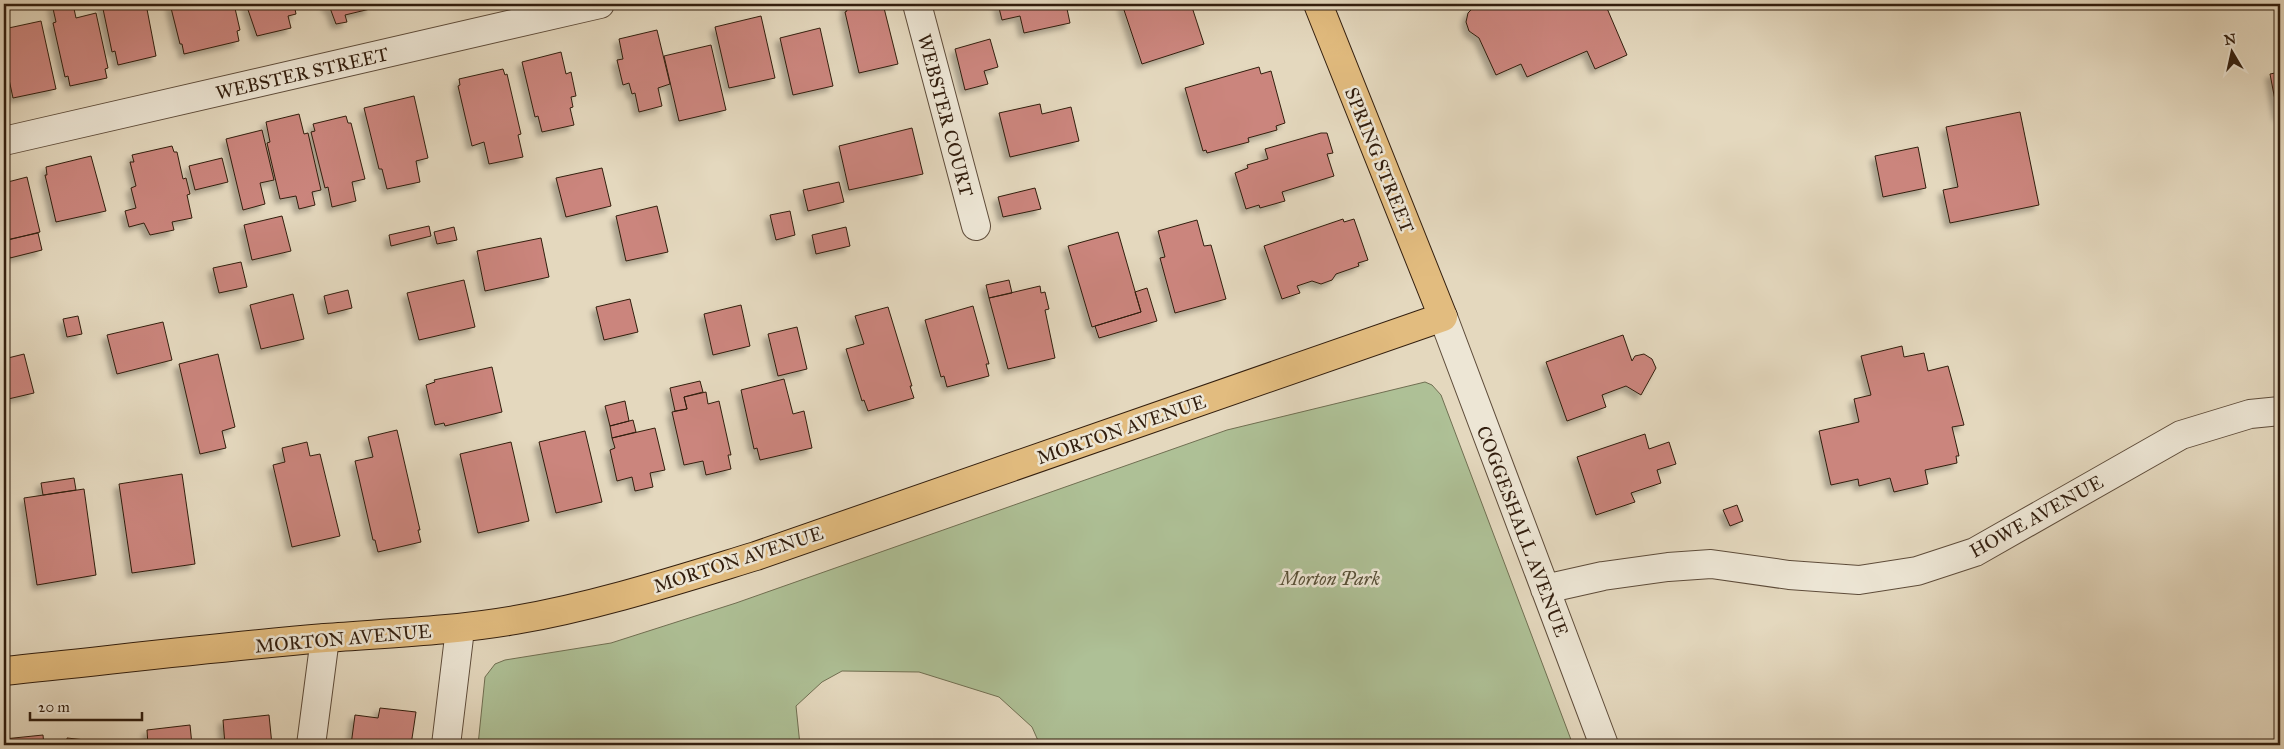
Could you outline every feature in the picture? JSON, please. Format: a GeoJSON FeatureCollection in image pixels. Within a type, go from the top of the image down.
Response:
{"type":"FeatureCollection","features":[{"type":"Feature","properties":{"kind":"main road","name":"SPRING STREET"},"geometry":{"type":"LineString","coordinates":[[1318,4],[1443,317]]}},
{"type":"Feature","properties":{"kind":"main road","name":"MORTON AVENUE"},"geometry":{"type":"LineString","coordinates":[[4,671],[325,638],[460,629],[518,620],[576,606],[664,584],[756,556],[1443,317]]}},
{"type":"Feature","properties":{"kind":"street","name":"WEBSTER STREET"},"geometry":{"type":"LineString","coordinates":[[4,142],[600,4]]}},
{"type":"Feature","properties":{"kind":"street","name":"WEBSTER COURT"},"geometry":{"type":"LineString","coordinates":[[917,4],[976,226]]}},
{"type":"Feature","properties":{"kind":"street","name":"COGGESHALL AVENUE"},"geometry":{"type":"LineString","coordinates":[[1443,317],[1604,745]]}},
{"type":"Feature","properties":{"kind":"street","name":"HOWE AVENUE"},"geometry":{"type":"LineString","coordinates":[[1545,589],[1603,576],[1668,567],[1712,564],[1790,575],[1859,580],[1917,571],[1975,552],[2181,435],[2250,414],[2280,411]]}},
{"type":"Feature","properties":{"kind":"street"},"geometry":{"type":"LineString","coordinates":[[446,745],[460,629]]}},
{"type":"Feature","properties":{"kind":"street"},"geometry":{"type":"LineString","coordinates":[[311,745],[325,638]]}},
{"type":"Feature","properties":{"kind":"green space","name":"Morton Park"},"geometry":{"type":"Polygon","coordinates":[[[1425,382],[1432,385],[1441,395],[1573,745],[1040,745],[1032,727],[999,697],[919,672],[842,671],[822,682],[796,706],[800,745],[478,745],[485,677],[495,664],[505,660],[611,643],[736,603],[1227,430],[1425,382]]]}},
{"type":"Feature","properties":{"kind":"building"},"geometry":{"type":"Polygon","coordinates":[[[52,4],[73,4],[76,18],[96,13],[108,68],[105,69],[107,78],[70,86],[68,76],[65,77],[53,23],[56,22],[52,4]]]}},
{"type":"Feature","properties":{"kind":"building"},"geometry":{"type":"Polygon","coordinates":[[[102,4],[146,4],[156,56],[118,65],[115,51],[112,52],[102,4]]]}},
{"type":"Feature","properties":{"kind":"building"},"geometry":{"type":"Polygon","coordinates":[[[170,4],[234,4],[240,30],[237,31],[239,41],[184,54],[170,4]]]}},
{"type":"Feature","properties":{"kind":"building"},"geometry":{"type":"Polygon","coordinates":[[[246,4],[294,4],[296,14],[288,16],[291,28],[257,36],[246,4]]]}},
{"type":"Feature","properties":{"kind":"building"},"geometry":{"type":"Polygon","coordinates":[[[326,4],[369,4],[370,9],[345,15],[347,22],[336,24],[330,8],[327,8],[326,4]]]}},
{"type":"Feature","properties":{"kind":"building"},"geometry":{"type":"Polygon","coordinates":[[[845,4],[883,4],[898,64],[859,73],[845,12],[847,11],[845,4]]]}},
{"type":"Feature","properties":{"kind":"building"},"geometry":{"type":"Polygon","coordinates":[[[998,4],[1066,4],[1070,23],[1024,33],[1020,16],[1002,20],[998,4]]]}},
{"type":"Feature","properties":{"kind":"building"},"geometry":{"type":"Polygon","coordinates":[[[1122,4],[1191,4],[1204,44],[1142,64],[1122,4]]]}},
{"type":"Feature","properties":{"kind":"building"},"geometry":{"type":"Polygon","coordinates":[[[1484,4],[1495,9],[1507,4],[1611,4],[1606,6],[1627,55],[1595,69],[1587,51],[1527,77],[1521,64],[1496,75],[1479,38],[1469,31],[1466,22],[1468,13],[1475,6],[1484,4]]]}},
{"type":"Feature","properties":{"kind":"building"},"geometry":{"type":"Polygon","coordinates":[[[761,16],[775,78],[729,88],[715,27],[761,16]]]}},
{"type":"Feature","properties":{"kind":"building"},"geometry":{"type":"Polygon","coordinates":[[[41,21],[56,89],[13,98],[4,56],[4,29],[41,21]]]}},
{"type":"Feature","properties":{"kind":"building"},"geometry":{"type":"Polygon","coordinates":[[[820,28],[833,86],[793,95],[780,38],[820,28]]]}},
{"type":"Feature","properties":{"kind":"building"},"geometry":{"type":"Polygon","coordinates":[[[657,30],[670,84],[658,88],[662,106],[639,112],[635,93],[632,94],[629,83],[623,85],[617,60],[623,59],[619,39],[657,30]]]}},
{"type":"Feature","properties":{"kind":"building"},"geometry":{"type":"Polygon","coordinates":[[[990,39],[998,67],[984,71],[988,84],[965,90],[955,49],[990,39]]]}},
{"type":"Feature","properties":{"kind":"building"},"geometry":{"type":"Polygon","coordinates":[[[711,45],[726,110],[679,121],[664,56],[711,45]]]}},
{"type":"Feature","properties":{"kind":"building"},"geometry":{"type":"Polygon","coordinates":[[[561,52],[566,74],[571,72],[576,96],[571,97],[573,107],[570,108],[574,125],[542,132],[538,116],[535,117],[522,62],[561,52]]]}},
{"type":"Feature","properties":{"kind":"building"},"geometry":{"type":"Polygon","coordinates":[[[1259,67],[1261,74],[1271,71],[1285,123],[1276,126],[1277,130],[1248,138],[1249,142],[1207,153],[1206,150],[1203,151],[1185,88],[1259,67]]]}},
{"type":"Feature","properties":{"kind":"building"},"geometry":{"type":"Polygon","coordinates":[[[503,69],[505,75],[507,74],[521,134],[518,135],[523,157],[489,164],[484,142],[472,146],[458,86],[460,85],[459,79],[503,69]]]}},
{"type":"Feature","properties":{"kind":"building"},"geometry":{"type":"Polygon","coordinates":[[[2280,72],[2280,116],[2278,116],[2270,74],[2280,72]]]}},
{"type":"Feature","properties":{"kind":"building"},"geometry":{"type":"Polygon","coordinates":[[[414,96],[428,158],[416,161],[420,182],[387,189],[382,169],[379,169],[364,108],[414,96]]]}},
{"type":"Feature","properties":{"kind":"building"},"geometry":{"type":"Polygon","coordinates":[[[1040,104],[1042,114],[1071,107],[1079,141],[1010,157],[999,113],[1040,104]]]}},
{"type":"Feature","properties":{"kind":"building"},"geometry":{"type":"Polygon","coordinates":[[[2020,112],[2039,205],[1950,223],[1943,190],[1958,187],[1946,127],[2020,112]]]}},
{"type":"Feature","properties":{"kind":"building"},"geometry":{"type":"Polygon","coordinates":[[[299,114],[304,134],[308,133],[321,190],[312,192],[315,205],[299,209],[296,196],[280,199],[267,143],[270,142],[266,122],[299,114]]]}},
{"type":"Feature","properties":{"kind":"building"},"geometry":{"type":"Polygon","coordinates":[[[346,116],[348,123],[351,123],[365,179],[352,182],[356,201],[332,207],[328,187],[325,188],[311,132],[315,131],[313,124],[346,116]]]}},
{"type":"Feature","properties":{"kind":"building"},"geometry":{"type":"Polygon","coordinates":[[[912,128],[923,174],[849,190],[839,146],[912,128]]]}},
{"type":"Feature","properties":{"kind":"building"},"geometry":{"type":"Polygon","coordinates":[[[262,130],[274,180],[260,183],[265,204],[243,210],[226,139],[262,130]]]}},
{"type":"Feature","properties":{"kind":"building"},"geometry":{"type":"Polygon","coordinates":[[[1327,133],[1333,153],[1327,154],[1334,176],[1282,192],[1285,201],[1260,208],[1259,205],[1246,209],[1235,173],[1248,168],[1247,165],[1268,159],[1265,149],[1327,133]]]}},
{"type":"Feature","properties":{"kind":"building"},"geometry":{"type":"Polygon","coordinates":[[[172,146],[174,152],[177,152],[183,179],[186,178],[190,194],[187,195],[192,218],[172,222],[174,230],[150,235],[144,223],[129,227],[125,211],[136,208],[131,188],[136,186],[130,162],[134,162],[132,155],[172,146]]]}},
{"type":"Feature","properties":{"kind":"building"},"geometry":{"type":"Polygon","coordinates":[[[1918,147],[1926,188],[1883,197],[1875,156],[1918,147]]]}},
{"type":"Feature","properties":{"kind":"building"},"geometry":{"type":"Polygon","coordinates":[[[91,156],[106,211],[56,222],[45,175],[47,175],[46,167],[91,156]]]}},
{"type":"Feature","properties":{"kind":"building"},"geometry":{"type":"Polygon","coordinates":[[[222,158],[228,182],[195,190],[189,166],[222,158]]]}},
{"type":"Feature","properties":{"kind":"building"},"geometry":{"type":"Polygon","coordinates":[[[602,168],[611,206],[566,217],[556,178],[602,168]]]}},
{"type":"Feature","properties":{"kind":"building"},"geometry":{"type":"Polygon","coordinates":[[[27,177],[40,232],[4,241],[4,183],[27,177]]]}},
{"type":"Feature","properties":{"kind":"building"},"geometry":{"type":"Polygon","coordinates":[[[839,182],[844,202],[808,211],[803,190],[839,182]]]}},
{"type":"Feature","properties":{"kind":"building"},"geometry":{"type":"Polygon","coordinates":[[[1035,188],[1041,209],[1003,217],[998,197],[1035,188]]]}},
{"type":"Feature","properties":{"kind":"building"},"geometry":{"type":"Polygon","coordinates":[[[657,206],[668,252],[626,261],[616,216],[657,206]]]}},
{"type":"Feature","properties":{"kind":"building"},"geometry":{"type":"Polygon","coordinates":[[[790,211],[795,235],[776,240],[770,215],[790,211]]]}},
{"type":"Feature","properties":{"kind":"building"},"geometry":{"type":"Polygon","coordinates":[[[282,216],[291,251],[252,260],[244,225],[282,216]]]}},
{"type":"Feature","properties":{"kind":"building"},"geometry":{"type":"Polygon","coordinates":[[[1343,219],[1344,222],[1354,219],[1368,260],[1358,263],[1359,266],[1336,274],[1332,280],[1321,284],[1312,281],[1297,286],[1300,293],[1282,299],[1264,246],[1343,219]]]}},
{"type":"Feature","properties":{"kind":"building"},"geometry":{"type":"Polygon","coordinates":[[[1197,220],[1204,246],[1211,245],[1226,299],[1175,313],[1160,258],[1165,257],[1158,231],[1197,220]]]}},
{"type":"Feature","properties":{"kind":"building"},"geometry":{"type":"Polygon","coordinates":[[[429,226],[431,236],[391,246],[389,235],[429,226]]]}},
{"type":"Feature","properties":{"kind":"building"},"geometry":{"type":"Polygon","coordinates":[[[454,227],[457,240],[437,244],[434,232],[454,227]]]}},
{"type":"Feature","properties":{"kind":"building"},"geometry":{"type":"Polygon","coordinates":[[[846,227],[850,246],[816,254],[812,235],[846,227]]]}},
{"type":"Feature","properties":{"kind":"building"},"geometry":{"type":"Polygon","coordinates":[[[1118,232],[1141,312],[1092,327],[1068,246],[1118,232]]]}},
{"type":"Feature","properties":{"kind":"building"},"geometry":{"type":"Polygon","coordinates":[[[38,233],[42,250],[10,258],[6,240],[38,233]]]}},
{"type":"Feature","properties":{"kind":"building"},"geometry":{"type":"Polygon","coordinates":[[[541,238],[549,277],[485,291],[477,251],[541,238]]]}},
{"type":"Feature","properties":{"kind":"building"},"geometry":{"type":"Polygon","coordinates":[[[241,262],[247,287],[219,293],[213,268],[241,262]]]}},
{"type":"Feature","properties":{"kind":"building"},"geometry":{"type":"Polygon","coordinates":[[[464,280],[475,327],[419,340],[407,293],[464,280]]]}},
{"type":"Feature","properties":{"kind":"building"},"geometry":{"type":"Polygon","coordinates":[[[1009,280],[1012,293],[989,298],[986,285],[1009,280]]]}},
{"type":"Feature","properties":{"kind":"building"},"geometry":{"type":"Polygon","coordinates":[[[1040,286],[1041,293],[1045,292],[1049,309],[1045,310],[1055,358],[1008,369],[989,298],[1040,286]]]}},
{"type":"Feature","properties":{"kind":"building"},"geometry":{"type":"Polygon","coordinates":[[[1147,288],[1157,321],[1099,338],[1095,326],[1141,312],[1135,292],[1147,288]]]}},
{"type":"Feature","properties":{"kind":"building"},"geometry":{"type":"Polygon","coordinates":[[[348,290],[352,308],[328,314],[324,296],[348,290]]]}},
{"type":"Feature","properties":{"kind":"building"},"geometry":{"type":"Polygon","coordinates":[[[293,294],[304,339],[261,349],[250,305],[293,294]]]}},
{"type":"Feature","properties":{"kind":"building"},"geometry":{"type":"Polygon","coordinates":[[[630,299],[638,332],[604,340],[596,307],[630,299]]]}},
{"type":"Feature","properties":{"kind":"building"},"geometry":{"type":"Polygon","coordinates":[[[741,305],[750,346],[713,355],[704,314],[741,305]]]}},
{"type":"Feature","properties":{"kind":"building"},"geometry":{"type":"Polygon","coordinates":[[[973,306],[989,364],[986,364],[989,376],[947,387],[944,376],[941,377],[925,320],[973,306]]]}},
{"type":"Feature","properties":{"kind":"building"},"geometry":{"type":"Polygon","coordinates":[[[888,307],[914,398],[868,411],[864,400],[862,401],[846,349],[864,344],[855,316],[888,307]]]}},
{"type":"Feature","properties":{"kind":"building"},"geometry":{"type":"Polygon","coordinates":[[[78,316],[82,334],[67,337],[63,319],[78,316]]]}},
{"type":"Feature","properties":{"kind":"building"},"geometry":{"type":"Polygon","coordinates":[[[163,322],[172,360],[117,374],[107,335],[163,322]]]}},
{"type":"Feature","properties":{"kind":"building"},"geometry":{"type":"Polygon","coordinates":[[[797,327],[807,369],[778,376],[768,334],[797,327]]]}},
{"type":"Feature","properties":{"kind":"building"},"geometry":{"type":"Polygon","coordinates":[[[1623,335],[1632,361],[1635,356],[1644,354],[1652,359],[1656,368],[1641,395],[1626,386],[1602,395],[1606,407],[1567,421],[1546,362],[1623,335]]]}},
{"type":"Feature","properties":{"kind":"building"},"geometry":{"type":"Polygon","coordinates":[[[1902,346],[1904,357],[1924,353],[1928,371],[1948,366],[1964,425],[1952,427],[1959,456],[1956,456],[1957,463],[1925,470],[1928,484],[1894,492],[1890,478],[1859,486],[1858,479],[1831,485],[1819,431],[1859,422],[1854,399],[1871,395],[1861,356],[1902,346]]]}},
{"type":"Feature","properties":{"kind":"building"},"geometry":{"type":"Polygon","coordinates":[[[24,354],[34,393],[4,400],[4,359],[24,354]]]}},
{"type":"Feature","properties":{"kind":"building"},"geometry":{"type":"Polygon","coordinates":[[[218,354],[235,427],[222,431],[226,448],[200,454],[179,364],[218,354]]]}},
{"type":"Feature","properties":{"kind":"building"},"geometry":{"type":"Polygon","coordinates":[[[492,367],[502,412],[445,426],[444,423],[435,425],[426,385],[435,382],[434,380],[492,367]]]}},
{"type":"Feature","properties":{"kind":"building"},"geometry":{"type":"Polygon","coordinates":[[[784,379],[793,414],[804,411],[812,448],[760,460],[757,448],[754,449],[741,390],[784,379]]]}},
{"type":"Feature","properties":{"kind":"building"},"geometry":{"type":"Polygon","coordinates":[[[700,381],[703,392],[684,397],[687,409],[675,411],[670,388],[700,381]]]}},
{"type":"Feature","properties":{"kind":"building"},"geometry":{"type":"Polygon","coordinates":[[[706,392],[708,404],[719,401],[731,455],[728,455],[731,469],[706,475],[703,461],[684,465],[672,412],[687,409],[684,397],[706,392]]]}},
{"type":"Feature","properties":{"kind":"building"},"geometry":{"type":"Polygon","coordinates":[[[625,401],[629,421],[610,426],[605,406],[625,401]]]}},
{"type":"Feature","properties":{"kind":"building"},"geometry":{"type":"Polygon","coordinates":[[[633,420],[636,432],[612,438],[610,426],[633,420]]]}},
{"type":"Feature","properties":{"kind":"building"},"geometry":{"type":"Polygon","coordinates":[[[655,428],[665,470],[650,473],[653,487],[635,491],[632,477],[617,481],[610,450],[615,448],[612,438],[655,428]]]}},
{"type":"Feature","properties":{"kind":"building"},"geometry":{"type":"Polygon","coordinates":[[[397,430],[420,530],[418,530],[421,542],[378,552],[375,540],[373,540],[355,461],[373,457],[368,437],[397,430]]]}},
{"type":"Feature","properties":{"kind":"building"},"geometry":{"type":"Polygon","coordinates":[[[585,431],[602,502],[556,513],[539,442],[585,431]]]}},
{"type":"Feature","properties":{"kind":"building"},"geometry":{"type":"Polygon","coordinates":[[[1645,434],[1649,449],[1669,442],[1676,464],[1657,470],[1661,483],[1631,493],[1635,502],[1596,515],[1577,457],[1645,434]]]}},
{"type":"Feature","properties":{"kind":"building"},"geometry":{"type":"Polygon","coordinates":[[[307,442],[310,456],[320,454],[340,536],[292,547],[273,465],[285,462],[282,448],[307,442]]]}},
{"type":"Feature","properties":{"kind":"building"},"geometry":{"type":"Polygon","coordinates":[[[511,442],[529,521],[478,533],[460,454],[511,442]]]}},
{"type":"Feature","properties":{"kind":"building"},"geometry":{"type":"Polygon","coordinates":[[[182,474],[195,564],[132,573],[119,484],[182,474]]]}},
{"type":"Feature","properties":{"kind":"building"},"geometry":{"type":"Polygon","coordinates":[[[74,478],[76,490],[43,495],[41,483],[74,478]]]}},
{"type":"Feature","properties":{"kind":"building"},"geometry":{"type":"Polygon","coordinates":[[[84,489],[96,575],[37,585],[24,498],[84,489]]]}},
{"type":"Feature","properties":{"kind":"building"},"geometry":{"type":"Polygon","coordinates":[[[1737,505],[1743,521],[1730,526],[1723,510],[1737,505]]]}},
{"type":"Feature","properties":{"kind":"building"},"geometry":{"type":"Polygon","coordinates":[[[380,708],[416,712],[411,745],[351,745],[355,715],[378,718],[380,708]]]}},
{"type":"Feature","properties":{"kind":"building"},"geometry":{"type":"Polygon","coordinates":[[[269,715],[272,745],[225,745],[223,720],[269,715]]]}},
{"type":"Feature","properties":{"kind":"building"},"geometry":{"type":"Polygon","coordinates":[[[190,725],[192,745],[148,745],[147,730],[190,725]]]}},
{"type":"Feature","properties":{"kind":"building"},"geometry":{"type":"Polygon","coordinates":[[[43,735],[44,745],[4,745],[4,739],[43,735]]]}},
{"type":"Feature","properties":{"kind":"building"},"geometry":{"type":"Polygon","coordinates":[[[67,738],[113,743],[113,745],[67,745],[67,738]]]}}]}
